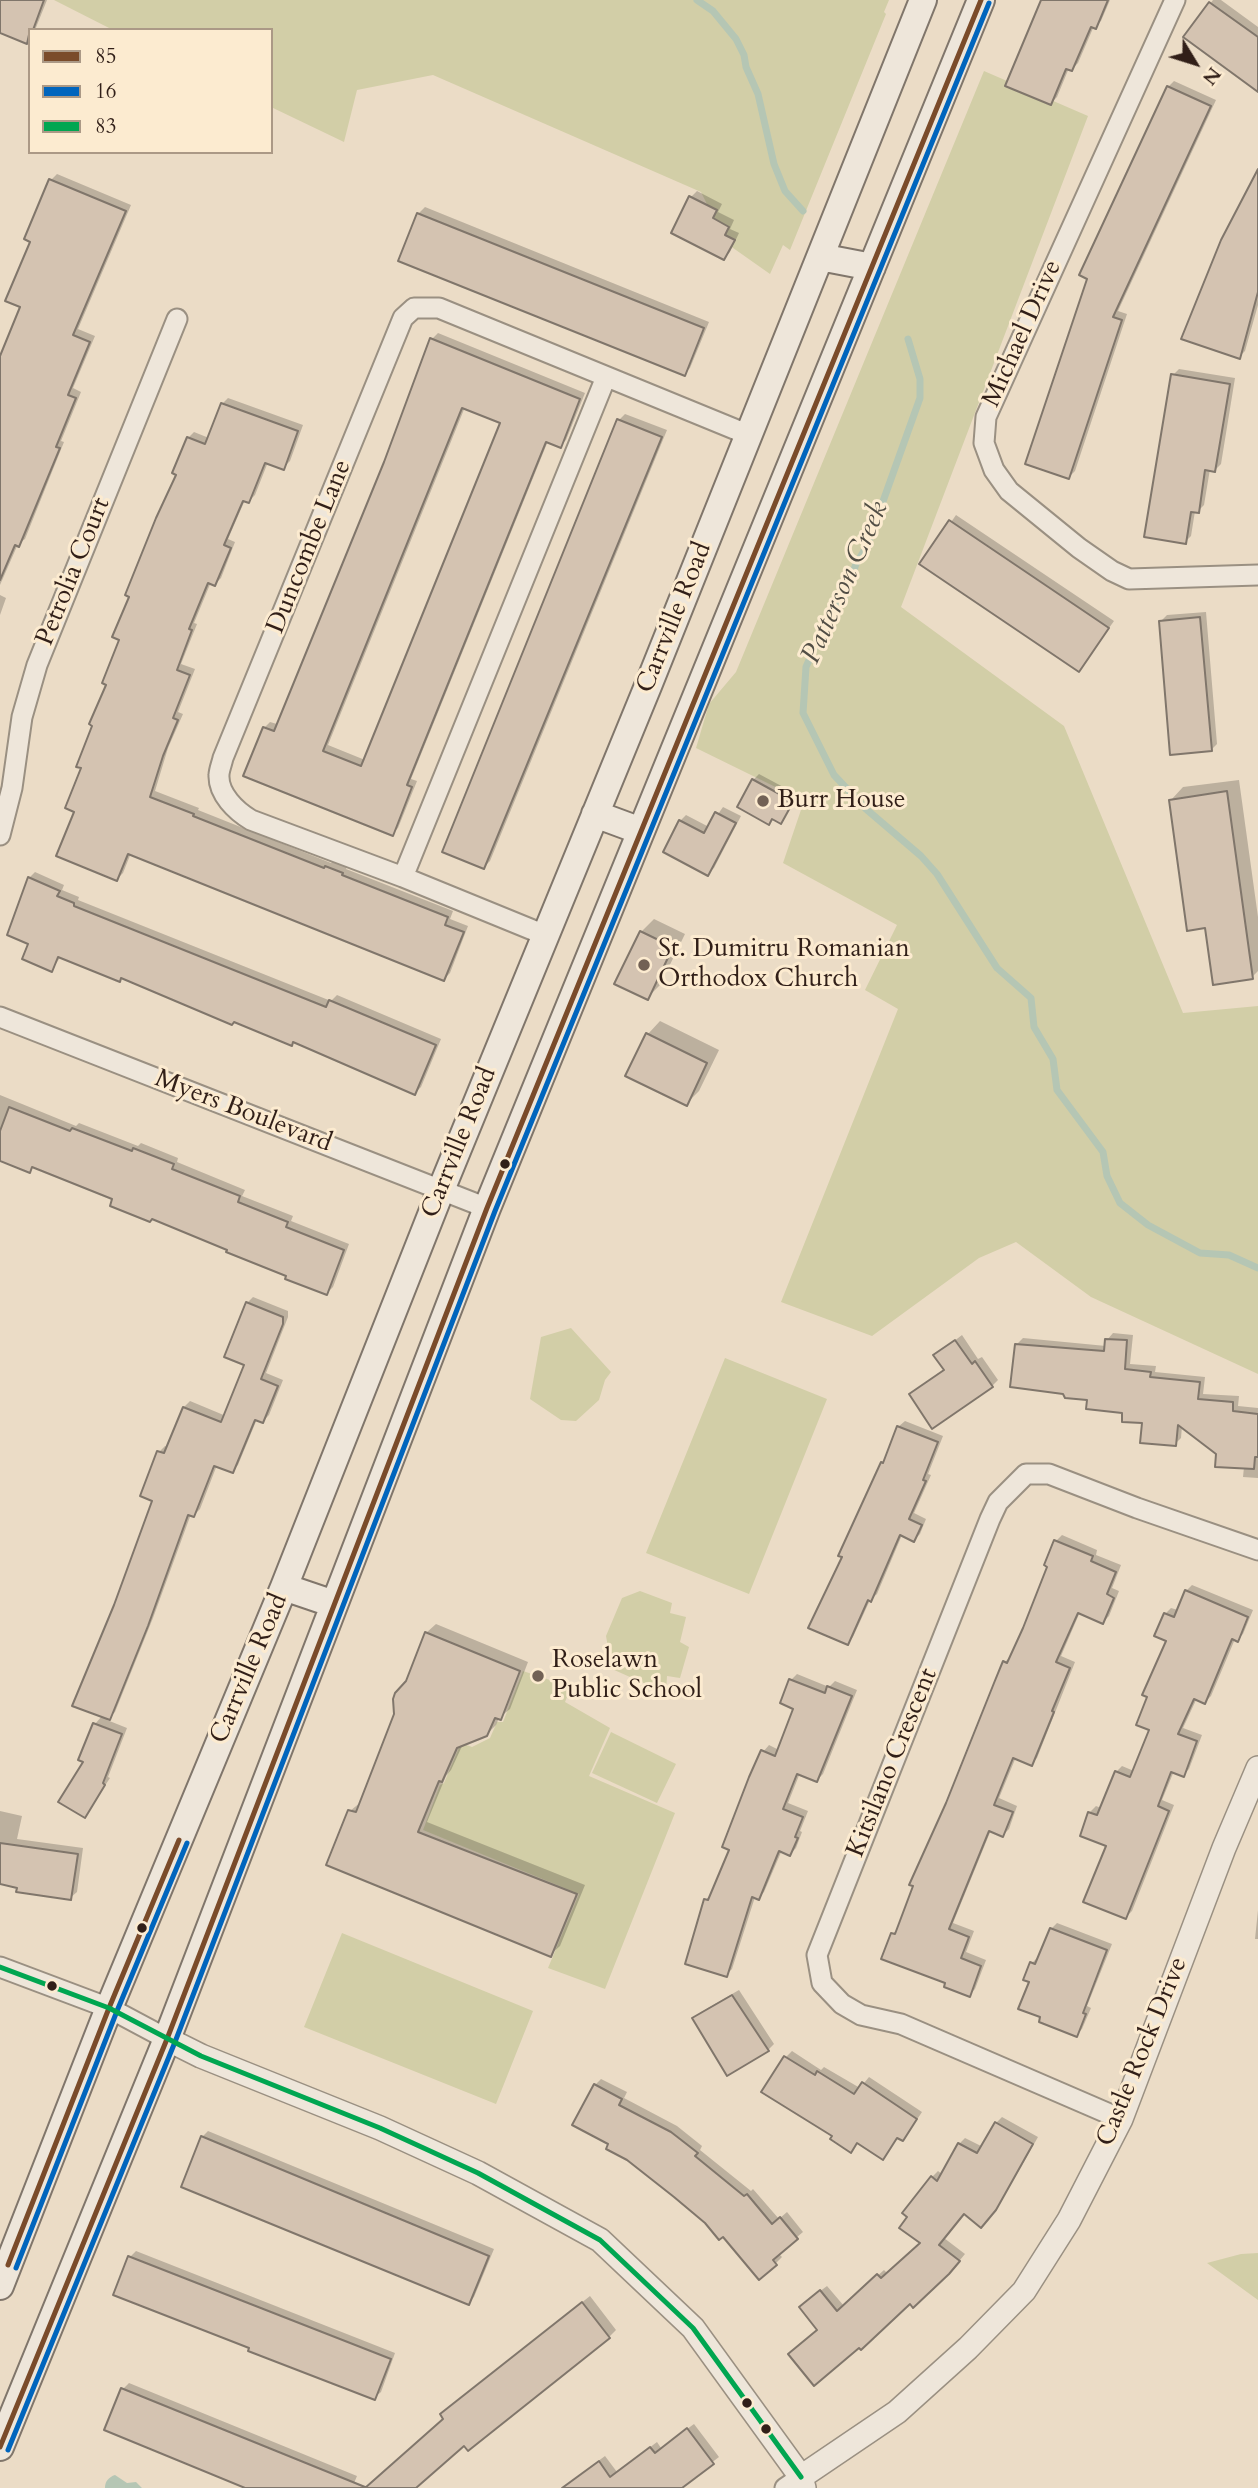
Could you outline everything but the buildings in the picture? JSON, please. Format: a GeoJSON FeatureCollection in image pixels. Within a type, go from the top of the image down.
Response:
{"type":"FeatureCollection","features":[{"type":"Feature","properties":{"kind":"main road","name":"Carrville Road"},"geometry":{"type":"LineString","coordinates":[[0,2286],[109,2008],[284,1587],[440,1190],[749,435],[923,0]]}},
{"type":"Feature","properties":{"kind":"main road","name":"Carrville Road"},"geometry":{"type":"LineString","coordinates":[[0,2447],[166,2039],[487,1208],[981,0]]}},
{"type":"Feature","properties":{"kind":"main road"},"geometry":{"type":"LineString","coordinates":[[820,257],[872,267]]}},
{"type":"Feature","properties":{"kind":"main road"},"geometry":{"type":"LineString","coordinates":[[595,814],[641,831]]}},
{"type":"Feature","properties":{"kind":"main road"},"geometry":{"type":"LineString","coordinates":[[284,1587],[334,1604]]}},
{"type":"Feature","properties":{"kind":"street","name":"Michael Drive"},"geometry":{"type":"LineString","coordinates":[[1175,0],[986,417],[984,443],[994,470],[1009,491],[1079,548],[1129,579],[1258,575]]}},
{"type":"Feature","properties":{"kind":"street","name":"Duncombe Lane"},"geometry":{"type":"LineString","coordinates":[[545,935],[403,877],[251,820],[237,812],[225,796],[218,777],[223,758],[403,318],[414,308],[439,309],[749,435]]}},
{"type":"Feature","properties":{"kind":"street","name":"Petrolia Court"},"geometry":{"type":"LineString","coordinates":[[0,835],[12,788],[22,717],[37,665],[177,319]]}},
{"type":"Feature","properties":{"kind":"street"},"geometry":{"type":"LineString","coordinates":[[403,877],[606,377]]}},
{"type":"Feature","properties":{"kind":"street","name":"Myers Boulevard"},"geometry":{"type":"LineString","coordinates":[[0,1017],[487,1208]]}},
{"type":"Feature","properties":{"kind":"street","name":"Kitsilano Crescent"},"geometry":{"type":"LineString","coordinates":[[1121,2119],[901,2024],[861,2015],[842,2004],[822,1983],[817,1955],[990,1519],[998,1502],[1026,1474],[1049,1474],[1258,1550]]}},
{"type":"Feature","properties":{"kind":"street","name":"Castle Rock Drive"},"geometry":{"type":"LineString","coordinates":[[797,2484],[897,2412],[968,2348],[1024,2291],[1069,2220],[1121,2119],[1224,1848],[1258,1768]]}},
{"type":"Feature","properties":{"kind":"street"},"geometry":{"type":"LineString","coordinates":[[0,1966],[109,2008],[201,2056],[380,2128],[478,2173],[600,2240],[693,2328],[797,2484]]}},
{"type":"Feature","properties":{"kind":"shaded area"},"geometry":{"type":"Polygon","coordinates":[[[54,0],[889,0],[884,12],[886,14],[790,250],[783,245],[770,274],[726,243],[701,192],[433,75],[357,90],[344,142],[273,108],[273,28],[109,28],[54,0]]]}},
{"type":"Feature","properties":{"kind":"shaded area"},"geometry":{"type":"Polygon","coordinates":[[[984,71],[1088,116],[901,607],[1064,726],[1183,1013],[1258,1006],[1258,1374],[1091,1297],[1016,1242],[979,1258],[872,1336],[781,1302],[898,1009],[865,990],[897,925],[783,863],[804,801],[696,748],[709,704],[736,672],[984,71]]]}},
{"type":"Feature","properties":{"kind":"shaded area"},"geometry":{"type":"Polygon","coordinates":[[[571,1328],[611,1372],[605,1380],[599,1400],[576,1421],[561,1420],[530,1399],[541,1337],[571,1328]]]}},
{"type":"Feature","properties":{"kind":"shaded area"},"geometry":{"type":"Polygon","coordinates":[[[725,1358],[827,1399],[749,1594],[646,1553],[725,1358]]]}},
{"type":"Feature","properties":{"kind":"shaded area"},"geometry":{"type":"Polygon","coordinates":[[[640,1591],[672,1603],[670,1613],[686,1617],[680,1642],[689,1647],[680,1678],[667,1676],[666,1693],[612,1669],[606,1636],[622,1598],[640,1591]]]}},
{"type":"Feature","properties":{"kind":"shaded area"},"geometry":{"type":"Polygon","coordinates":[[[523,1671],[571,1687],[565,1702],[610,1728],[589,1776],[675,1813],[605,1989],[548,1968],[579,1894],[423,1830],[440,1785],[444,1783],[461,1743],[472,1747],[490,1738],[497,1722],[503,1722],[523,1671]]]}},
{"type":"Feature","properties":{"kind":"shaded area"},"geometry":{"type":"Polygon","coordinates":[[[611,1732],[676,1764],[657,1803],[592,1773],[611,1732]]]}},
{"type":"Feature","properties":{"kind":"shaded area"},"geometry":{"type":"Polygon","coordinates":[[[342,1933],[533,2011],[496,2104],[304,2027],[342,1933]]]}},
{"type":"Feature","properties":{"kind":"shaded area"},"geometry":{"type":"Polygon","coordinates":[[[1258,2253],[1258,2300],[1207,2263],[1241,2254],[1258,2253]]]}},
{"type":"Feature","properties":{"kind":"shaded area"},"geometry":{"type":"Polygon","coordinates":[[[115,2475],[127,2483],[136,2482],[142,2488],[105,2488],[108,2480],[115,2475]]]}},
{"type":"Feature","properties":{"kind":"waterway","name":"Patterson Creek"},"geometry":{"type":"LineString","coordinates":[[697,0],[713,11],[736,39],[758,94],[774,164],[785,191],[803,211]]}},
{"type":"Feature","properties":{"kind":"waterway","name":"Patterson Creek"},"geometry":{"type":"LineString","coordinates":[[908,339],[920,379],[920,398],[867,546],[856,564],[844,598],[820,635],[806,667],[803,713],[834,775],[866,809],[921,856],[937,874],[997,968],[1031,998],[1034,1027],[1053,1059],[1057,1090],[1103,1152],[1107,1176],[1120,1203],[1148,1225],[1200,1253],[1229,1255],[1258,1268]]}},
{"type":"Feature","properties":{"kind":"transit line","name":"85"},"geometry":{"type":"LineString","coordinates":[[0,2447],[167,2039],[487,1208],[981,0]]}},
{"type":"Feature","properties":{"kind":"transit line","name":"16"},"geometry":{"type":"LineString","coordinates":[[8,2450],[175,2042],[495,1211],[989,3]]}},
{"type":"Feature","properties":{"kind":"transit line","name":"85"},"geometry":{"type":"LineString","coordinates":[[8,2265],[109,2008],[179,1840]]}},
{"type":"Feature","properties":{"kind":"transit line","name":"16"},"geometry":{"type":"LineString","coordinates":[[16,2268],[117,2011],[187,1843]]}},
{"type":"Feature","properties":{"kind":"transit line","name":"83"},"geometry":{"type":"LineString","coordinates":[[0,1967],[109,2008],[201,2056],[380,2128],[478,2173],[600,2240],[693,2328],[801,2477]]}},
{"type":"Feature","properties":{"kind":"place","name":"Burr House"},"geometry":{"type":"Point","coordinates":[763,801]}},
{"type":"Feature","properties":{"kind":"place","name":"St. Dumitru Romanian Orthodox Church"},"geometry":{"type":"Point","coordinates":[644,965]}},
{"type":"Feature","properties":{"kind":"place","name":"Roselawn Public School"},"geometry":{"type":"Point","coordinates":[538,1676]}}]}
